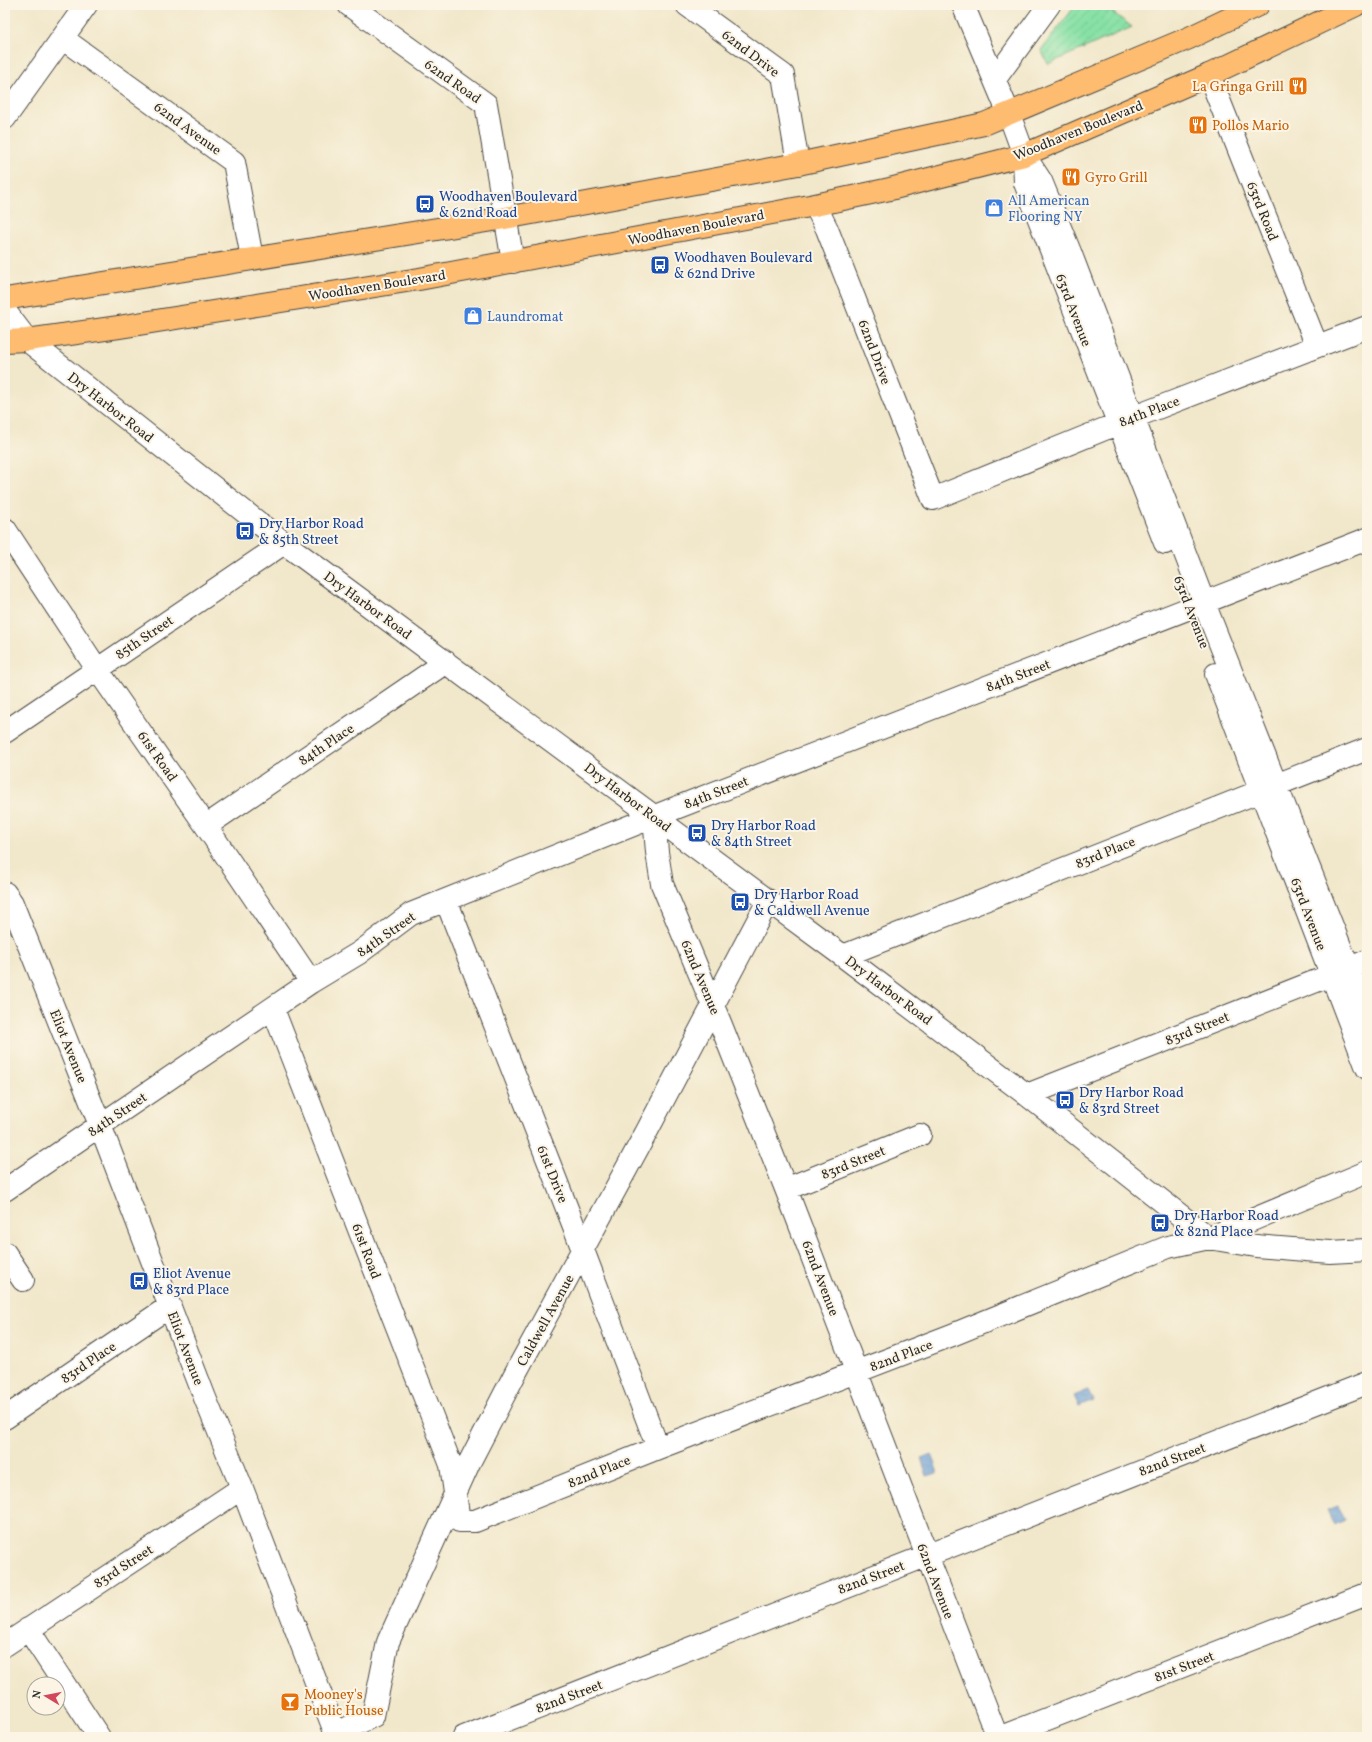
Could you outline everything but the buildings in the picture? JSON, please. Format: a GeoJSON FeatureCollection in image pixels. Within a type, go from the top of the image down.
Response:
{"type":"FeatureCollection","features":[{"type":"Feature","properties":{"kind":"main road"},"geometry":{"type":"LineString","coordinates":[[5,299],[505,218],[798,164],[984,124],[1188,38],[1258,5]]}},
{"type":"Feature","properties":{"kind":"main road","name":"Woodhaven Boulevard"},"geometry":{"type":"LineString","coordinates":[[5,341],[27,340],[119,327],[513,262],[815,205],[890,189],[1024,155],[1208,76],[1356,5]]}},
{"type":"Feature","properties":{"kind":"street"},"geometry":{"type":"LineString","coordinates":[[5,118],[86,5]]}},
{"type":"Feature","properties":{"kind":"street","name":"62nd Road"},"geometry":{"type":"LineString","coordinates":[[349,5],[486,104],[513,262]]}},
{"type":"Feature","properties":{"kind":"street","name":"62nd Drive"},"geometry":{"type":"LineString","coordinates":[[687,5],[783,75],[798,164]]}},
{"type":"Feature","properties":{"kind":"street","name":"63rd Avenue"},"geometry":{"type":"LineString","coordinates":[[963,5],[995,79],[1024,155],[1025,183],[1126,420],[1269,787],[1349,968],[1367,1014]]}},
{"type":"Feature","properties":{"kind":"street"},"geometry":{"type":"LineString","coordinates":[[995,79],[1049,5]]}},
{"type":"Feature","properties":{"kind":"street","name":"62nd Avenue"},"geometry":{"type":"LineString","coordinates":[[62,38],[234,162],[252,258]]}},
{"type":"Feature","properties":{"kind":"street","name":"63rd Road"},"geometry":{"type":"LineString","coordinates":[[1208,76],[1317,346]]}},
{"type":"Feature","properties":{"kind":"street","name":"62nd Drive"},"geometry":{"type":"LineString","coordinates":[[815,205],[832,240],[933,499]]}},
{"type":"Feature","properties":{"kind":"street","name":"Dry Harbor Road"},"geometry":{"type":"LineString","coordinates":[[5,311],[27,340],[284,543],[843,956],[1027,1095],[1209,1238],[1256,1246],[1330,1252],[1367,1250]]}},
{"type":"Feature","properties":{"kind":"street","name":"84th Place"},"geometry":{"type":"LineString","coordinates":[[933,499],[1126,420],[1367,327]]}},
{"type":"Feature","properties":{"kind":"street","name":"61st Road"},"geometry":{"type":"LineString","coordinates":[[5,529],[97,669],[206,826],[311,982]]}},
{"type":"Feature","properties":{"kind":"street","name":"84th Street"},"geometry":{"type":"LineString","coordinates":[[5,1190],[311,982],[359,953],[411,914],[654,817],[1367,539]]}},
{"type":"Feature","properties":{"kind":"street","name":"85th Street"},"geometry":{"type":"LineString","coordinates":[[5,732],[284,543]]}},
{"type":"Feature","properties":{"kind":"street","name":"84th Place"},"geometry":{"type":"LineString","coordinates":[[206,826],[446,662]]}},
{"type":"Feature","properties":{"kind":"street","name":"83rd Place"},"geometry":{"type":"LineString","coordinates":[[843,956],[1367,749]]}},
{"type":"Feature","properties":{"kind":"street","name":"62nd Avenue"},"geometry":{"type":"LineString","coordinates":[[654,817],[662,884],[786,1189],[857,1371],[926,1556],[997,1737]]}},
{"type":"Feature","properties":{"kind":"street","name":"Eliot Avenue"},"geometry":{"type":"LineString","coordinates":[[5,893],[12,903],[100,1125],[205,1398],[242,1488],[336,1735]]}},
{"type":"Feature","properties":{"kind":"street","name":"61st Drive"},"geometry":{"type":"LineString","coordinates":[[446,900],[658,1448]]}},
{"type":"Feature","properties":{"kind":"street","name":"Caldwell Avenue"},"geometry":{"type":"LineString","coordinates":[[336,1735],[373,1716],[388,1642],[469,1463],[516,1372],[768,901]]}},
{"type":"Feature","properties":{"kind":"street","name":"63rd Avenue"},"geometry":{"type":"LineString","coordinates":[[1349,968],[1367,1068]]}},
{"type":"Feature","properties":{"kind":"street","name":"83rd Street"},"geometry":{"type":"LineString","coordinates":[[1027,1095],[1349,968]]}},
{"type":"Feature","properties":{"kind":"street","name":"61st Road"},"geometry":{"type":"LineString","coordinates":[[273,1009],[451,1465],[456,1494]]}},
{"type":"Feature","properties":{"kind":"street","name":"83rd Street"},"geometry":{"type":"LineString","coordinates":[[786,1189],[920,1134]]}},
{"type":"Feature","properties":{"kind":"street","name":"82nd Place"},"geometry":{"type":"LineString","coordinates":[[456,1494],[459,1521],[475,1521],[658,1448],[952,1335],[1168,1248],[1209,1238],[1367,1172]]}},
{"type":"Feature","properties":{"kind":"street"},"geometry":{"type":"LineString","coordinates":[[5,1253],[23,1280]]}},
{"type":"Feature","properties":{"kind":"street","name":"83rd Place"},"geometry":{"type":"LineString","coordinates":[[5,1418],[170,1306]]}},
{"type":"Feature","properties":{"kind":"street","name":"82nd Street"},"geometry":{"type":"LineString","coordinates":[[464,1737],[1367,1383]]}},
{"type":"Feature","properties":{"kind":"street","name":"83rd Street"},"geometry":{"type":"LineString","coordinates":[[5,1644],[242,1488]]}},
{"type":"Feature","properties":{"kind":"street","name":"81st Street"},"geometry":{"type":"LineString","coordinates":[[1001,1737],[1367,1594]]}},
{"type":"Feature","properties":{"kind":"street"},"geometry":{"type":"LineString","coordinates":[[28,1629],[99,1737]]}},
{"type":"Feature","properties":{"kind":"green space"},"geometry":{"type":"Polygon","coordinates":[[[1076,5],[1103,5],[1132,27],[1048,64],[1041,50],[1076,5]]]}},
{"type":"Feature","properties":{"kind":"water"},"geometry":{"type":"Polygon","coordinates":[[[1088,1390],[1093,1400],[1079,1406],[1074,1396],[1088,1390]]]}},
{"type":"Feature","properties":{"kind":"water"},"geometry":{"type":"Polygon","coordinates":[[[931,1454],[938,1473],[927,1476],[921,1458],[931,1454]]]}},
{"type":"Feature","properties":{"kind":"water"},"geometry":{"type":"Polygon","coordinates":[[[1337,1506],[1345,1520],[1334,1525],[1327,1510],[1337,1506]]]}},
{"type":"Feature","properties":{"kind":"place","name":"La Gringa Grill"},"geometry":{"type":"Point","coordinates":[1298,86]}},
{"type":"Feature","properties":{"kind":"place","name":"Pollos Mario"},"geometry":{"type":"Point","coordinates":[1198,125]}},
{"type":"Feature","properties":{"kind":"place","name":"Gyro Grill"},"geometry":{"type":"Point","coordinates":[1071,177]}},
{"type":"Feature","properties":{"kind":"place","name":"Woodhaven Boulevard & 62nd Road"},"geometry":{"type":"Point","coordinates":[425,204]}},
{"type":"Feature","properties":{"kind":"place","name":"All American Flooring NY"},"geometry":{"type":"Point","coordinates":[994,208]}},
{"type":"Feature","properties":{"kind":"place","name":"Woodhaven Boulevard & 62nd Drive"},"geometry":{"type":"Point","coordinates":[660,265]}},
{"type":"Feature","properties":{"kind":"place","name":"Laundromat"},"geometry":{"type":"Point","coordinates":[473,316]}},
{"type":"Feature","properties":{"kind":"place","name":"Dry Harbor Road & 85th Street"},"geometry":{"type":"Point","coordinates":[245,531]}},
{"type":"Feature","properties":{"kind":"place","name":"Dry Harbor Road & 84th Street"},"geometry":{"type":"Point","coordinates":[697,833]}},
{"type":"Feature","properties":{"kind":"place","name":"Dry Harbor Road & Caldwell Avenue"},"geometry":{"type":"Point","coordinates":[740,902]}},
{"type":"Feature","properties":{"kind":"place","name":"Dry Harbor Road & 83rd Street"},"geometry":{"type":"Point","coordinates":[1065,1100]}},
{"type":"Feature","properties":{"kind":"place","name":"Dry Harbor Road & 82nd Place"},"geometry":{"type":"Point","coordinates":[1160,1223]}},
{"type":"Feature","properties":{"kind":"place","name":"Eliot Avenue & 83rd Place"},"geometry":{"type":"Point","coordinates":[139,1281]}},
{"type":"Feature","properties":{"kind":"place","name":"Mooney's Public House"},"geometry":{"type":"Point","coordinates":[290,1702]}}]}
